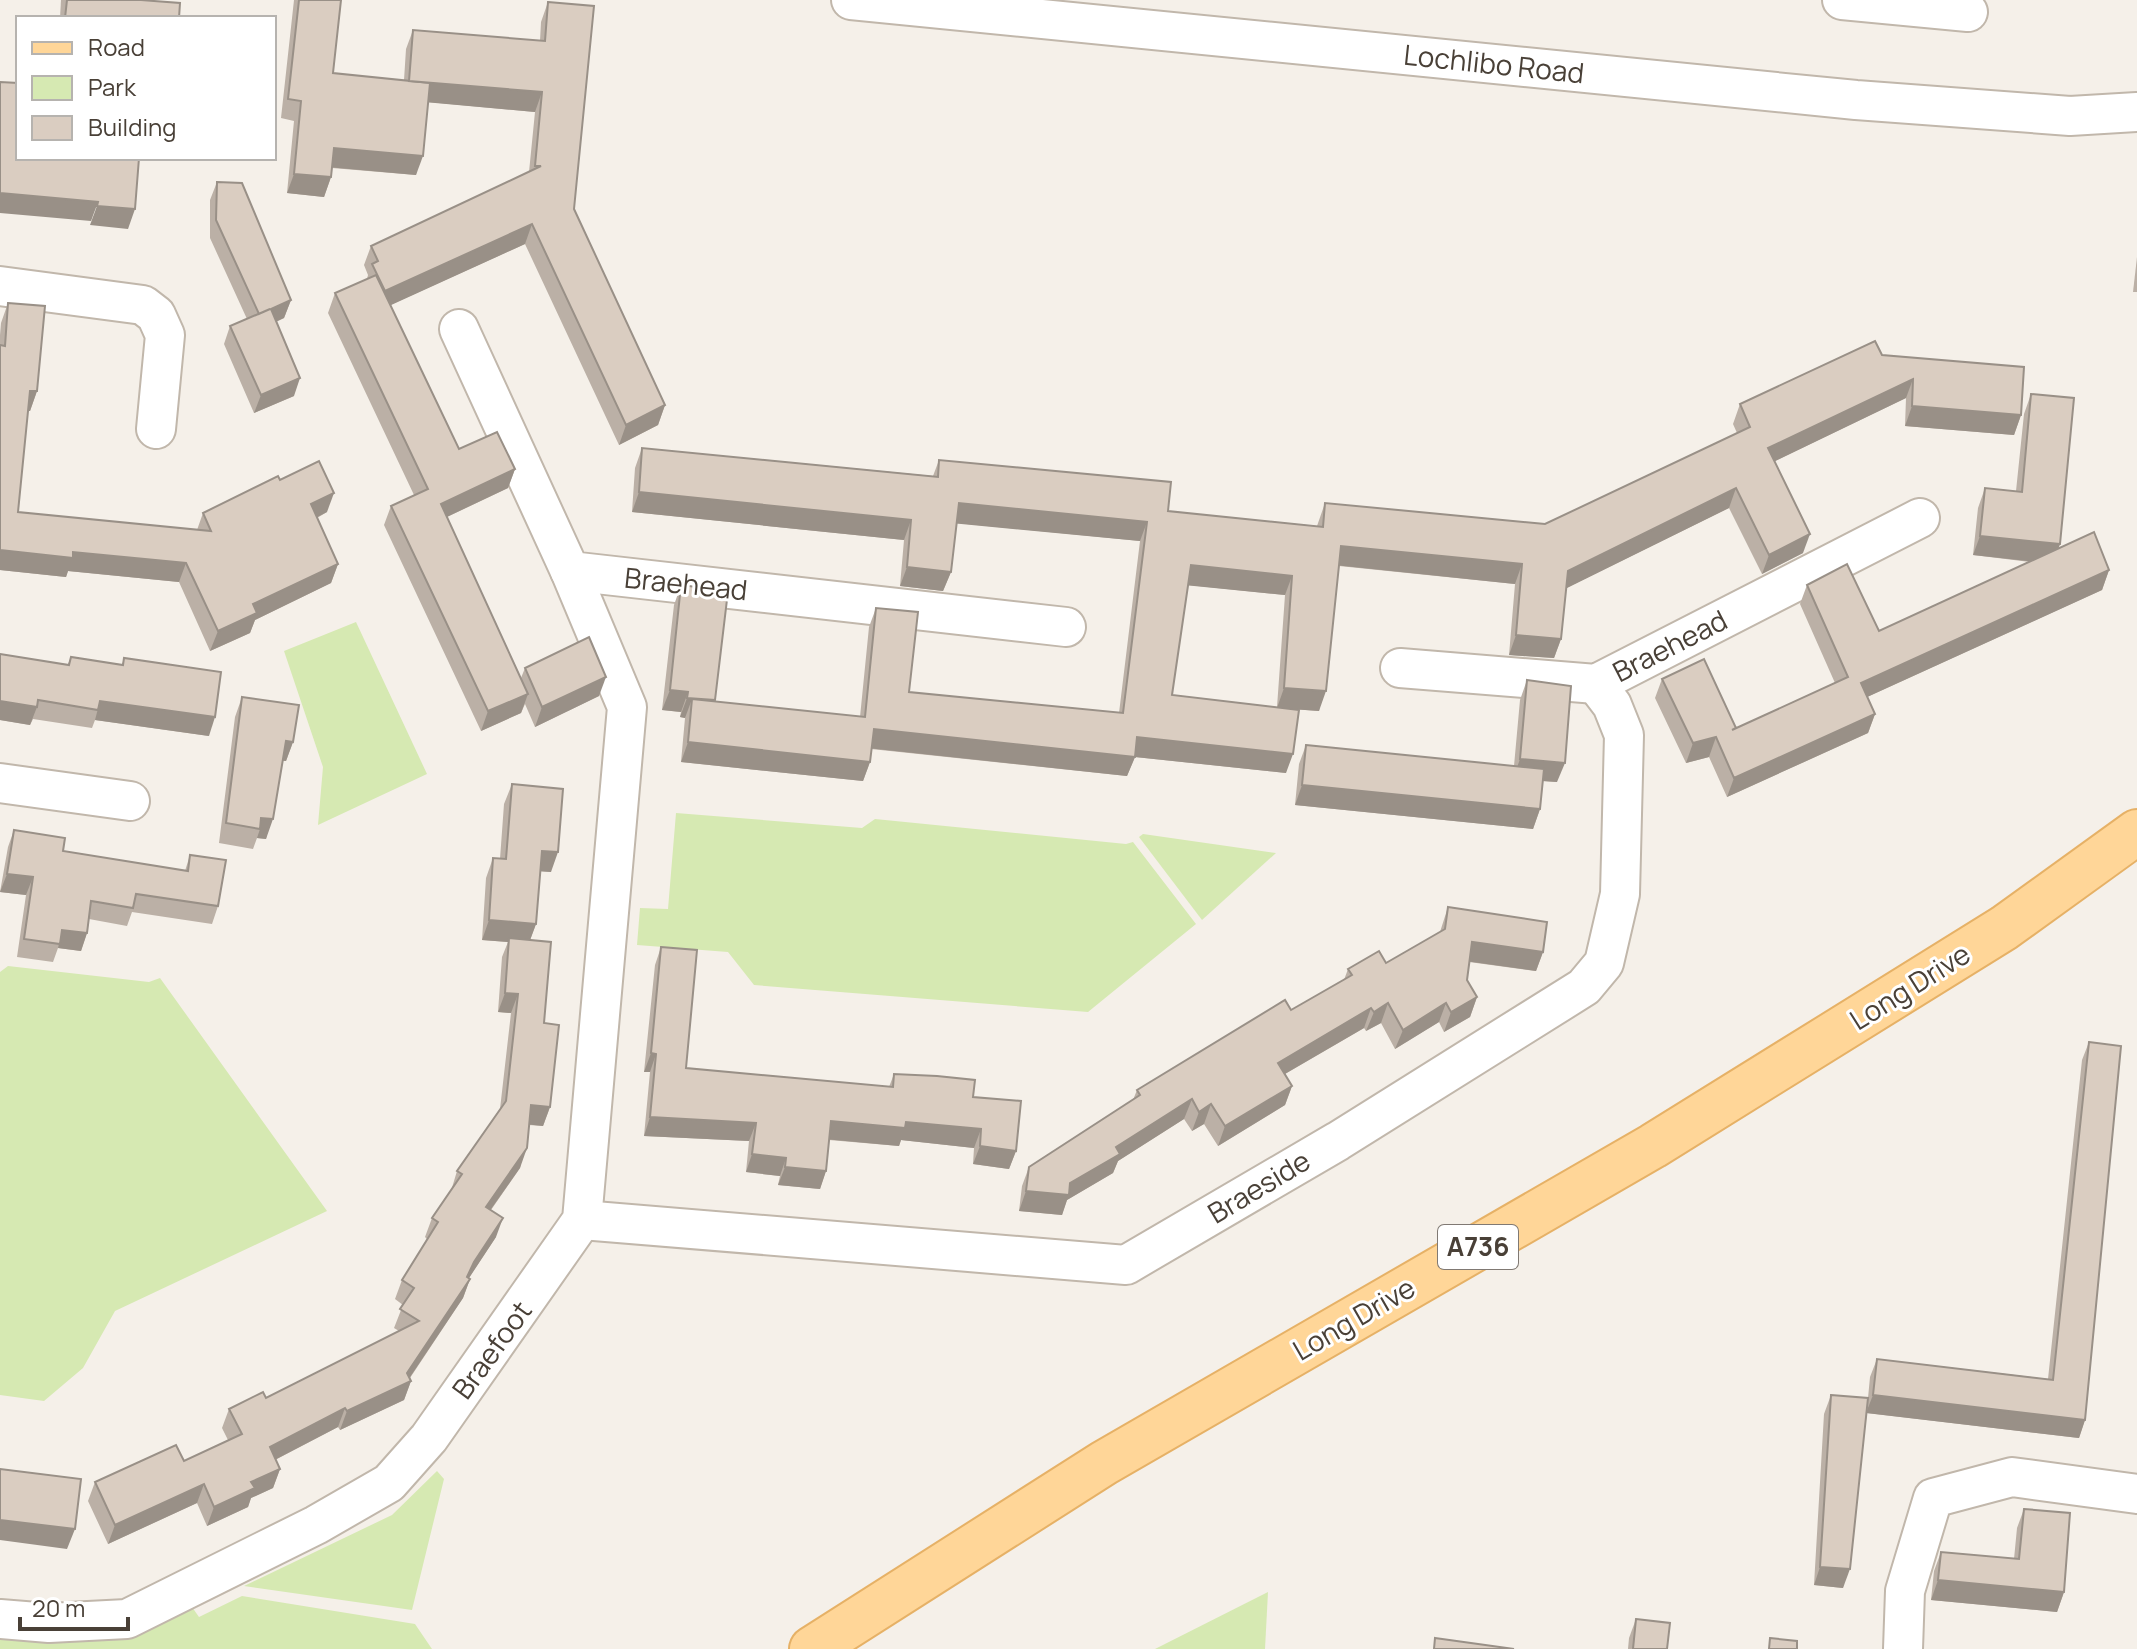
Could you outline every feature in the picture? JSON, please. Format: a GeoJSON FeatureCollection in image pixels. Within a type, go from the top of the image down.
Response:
{"type":"FeatureCollection","features":[{"type":"Feature","properties":{"kind":"main road","name":"Long Drive"},"geometry":{"type":"LineString","coordinates":[[812,1649],[1104,1463],[1653,1146],[2004,928],[2137,832]]}},
{"type":"Feature","properties":{"kind":"street","name":"Lochlibo Road"},"geometry":{"type":"LineString","coordinates":[[851,0],[1871,102],[2070,116],[2137,112]]}},
{"type":"Feature","properties":{"kind":"street"},"geometry":{"type":"LineString","coordinates":[[1842,0],[1968,12]]}},
{"type":"Feature","properties":{"kind":"street"},"geometry":{"type":"LineString","coordinates":[[0,286],[143,305],[156,315],[165,335],[156,429]]}},
{"type":"Feature","properties":{"kind":"street"},"geometry":{"type":"LineString","coordinates":[[459,329],[570,571],[627,707],[582,1220]]}},
{"type":"Feature","properties":{"kind":"street","name":"Braehead"},"geometry":{"type":"LineString","coordinates":[[1400,668],[1596,684],[1920,518]]}},
{"type":"Feature","properties":{"kind":"street","name":"Braehead"},"geometry":{"type":"LineString","coordinates":[[570,571],[1066,627]]}},
{"type":"Feature","properties":{"kind":"street","name":"Braeside"},"geometry":{"type":"LineString","coordinates":[[582,1220],[1126,1265],[1338,1141],[1584,987],[1604,963],[1620,894],[1624,735],[1612,705],[1596,684]]}},
{"type":"Feature","properties":{"kind":"street"},"geometry":{"type":"LineString","coordinates":[[0,783],[130,801]]}},
{"type":"Feature","properties":{"kind":"street","name":"Braefoot"},"geometry":{"type":"LineString","coordinates":[[0,1619],[49,1623],[127,1619],[303,1531],[389,1483],[429,1438],[582,1220]]}},
{"type":"Feature","properties":{"kind":"street"},"geometry":{"type":"LineString","coordinates":[[1903,1649],[1905,1591],[1933,1498],[2012,1477],[2137,1494]]}},
{"type":"Feature","properties":{"kind":"green space"},"geometry":{"type":"Polygon","coordinates":[[[356,622],[427,774],[318,825],[323,767],[284,651],[356,622]]]}},
{"type":"Feature","properties":{"kind":"green space"},"geometry":{"type":"Polygon","coordinates":[[[676,813],[862,828],[875,819],[1126,844],[1133,842],[1196,924],[1088,1012],[754,985],[728,952],[637,945],[640,908],[668,909],[676,813]]]}},
{"type":"Feature","properties":{"kind":"green space"},"geometry":{"type":"Polygon","coordinates":[[[1143,834],[1276,853],[1202,920],[1139,837],[1143,834]]]}},
{"type":"Feature","properties":{"kind":"green space"},"geometry":{"type":"Polygon","coordinates":[[[8,966],[149,982],[160,978],[327,1211],[115,1311],[83,1368],[44,1401],[0,1395],[0,972],[8,966]]]}},
{"type":"Feature","properties":{"kind":"green space"},"geometry":{"type":"Polygon","coordinates":[[[437,1471],[444,1479],[412,1610],[244,1586],[392,1515],[437,1471]]]}},
{"type":"Feature","properties":{"kind":"green space"},"geometry":{"type":"Polygon","coordinates":[[[1268,1592],[1265,1649],[1155,1649],[1268,1592]]]}},
{"type":"Feature","properties":{"kind":"green space"},"geometry":{"type":"Polygon","coordinates":[[[242,1596],[415,1624],[432,1649],[0,1649],[0,1627],[192,1607],[199,1617],[242,1596]]]}},
{"type":"Feature","properties":{"kind":"building"},"geometry":{"type":"Polygon","coordinates":[[[67,0],[180,3],[179,16],[65,16],[67,0]]]}},
{"type":"Feature","properties":{"kind":"building"},"geometry":{"type":"Polygon","coordinates":[[[299,0],[341,0],[333,73],[430,83],[423,156],[334,148],[331,177],[294,174],[301,101],[288,99],[299,0]]]}},
{"type":"Feature","properties":{"kind":"building"},"geometry":{"type":"Polygon","coordinates":[[[548,2],[594,6],[574,209],[665,405],[626,425],[532,224],[385,291],[372,264],[378,261],[371,246],[541,166],[535,166],[542,92],[409,81],[413,30],[545,41],[548,2]]]}},
{"type":"Feature","properties":{"kind":"building"},"geometry":{"type":"Polygon","coordinates":[[[0,82],[16,83],[16,160],[139,160],[135,209],[97,206],[98,202],[0,193],[0,82]]]}},
{"type":"Feature","properties":{"kind":"building"},"geometry":{"type":"Polygon","coordinates":[[[217,182],[242,183],[291,300],[271,309],[300,378],[261,395],[230,326],[259,314],[216,220],[217,182]]]}},
{"type":"Feature","properties":{"kind":"building"},"geometry":{"type":"Polygon","coordinates":[[[376,275],[459,449],[497,432],[515,469],[441,504],[528,694],[488,711],[391,506],[428,489],[335,293],[376,275]]]}},
{"type":"Feature","properties":{"kind":"building"},"geometry":{"type":"Polygon","coordinates":[[[8,303],[45,306],[37,391],[30,391],[18,512],[211,531],[203,513],[278,476],[280,480],[319,461],[334,493],[311,504],[338,564],[253,604],[257,613],[218,631],[186,563],[73,552],[73,558],[0,550],[0,345],[5,346],[8,303]]]}},
{"type":"Feature","properties":{"kind":"building"},"geometry":{"type":"Polygon","coordinates":[[[1875,341],[1882,355],[2024,367],[2021,415],[1912,406],[1913,379],[1768,448],[1810,534],[1769,555],[1736,488],[1568,571],[1561,639],[1516,635],[1522,564],[1341,546],[1326,691],[1284,688],[1292,576],[1191,565],[1172,695],[1299,710],[1293,754],[1137,737],[1135,757],[874,729],[870,762],[688,742],[692,699],[865,717],[876,608],[918,612],[909,692],[1123,713],[1147,522],[959,503],[951,572],[907,567],[911,520],[639,492],[642,448],[938,477],[939,460],[1171,482],[1168,511],[1323,527],[1325,503],[1545,524],[1750,427],[1740,404],[1875,341]]]}},
{"type":"Feature","properties":{"kind":"building"},"geometry":{"type":"Polygon","coordinates":[[[2031,394],[2074,398],[2060,544],[1980,536],[1985,488],[2022,492],[2031,394]]]}},
{"type":"Feature","properties":{"kind":"building"},"geometry":{"type":"Polygon","coordinates":[[[2094,532],[2109,570],[1861,683],[1875,714],[1734,778],[1716,737],[1693,743],[1662,679],[1704,659],[1736,728],[1732,730],[1848,677],[1807,585],[1847,564],[1879,631],[2094,532]]]}},
{"type":"Feature","properties":{"kind":"building"},"geometry":{"type":"Polygon","coordinates":[[[681,585],[728,591],[715,700],[687,698],[688,692],[670,690],[681,585]]]}},
{"type":"Feature","properties":{"kind":"building"},"geometry":{"type":"Polygon","coordinates":[[[589,637],[606,677],[542,707],[525,668],[589,637]]]}},
{"type":"Feature","properties":{"kind":"building"},"geometry":{"type":"Polygon","coordinates":[[[0,654],[69,665],[71,657],[123,665],[124,658],[221,672],[215,717],[100,701],[98,710],[38,700],[37,707],[0,701],[0,654]]]}},
{"type":"Feature","properties":{"kind":"building"},"geometry":{"type":"Polygon","coordinates":[[[1527,680],[1571,686],[1565,763],[1520,759],[1527,680]]]}},
{"type":"Feature","properties":{"kind":"building"},"geometry":{"type":"Polygon","coordinates":[[[242,697],[299,705],[293,742],[286,741],[273,819],[261,818],[260,829],[226,823],[242,697]]]}},
{"type":"Feature","properties":{"kind":"building"},"geometry":{"type":"Polygon","coordinates":[[[1306,745],[1544,769],[1540,809],[1302,785],[1306,745]]]}},
{"type":"Feature","properties":{"kind":"building"},"geometry":{"type":"Polygon","coordinates":[[[512,784],[563,789],[558,852],[542,851],[536,924],[489,920],[493,858],[506,859],[512,784]]]}},
{"type":"Feature","properties":{"kind":"building"},"geometry":{"type":"Polygon","coordinates":[[[14,830],[65,838],[63,851],[188,871],[190,855],[226,860],[218,906],[136,894],[133,908],[91,901],[87,933],[62,930],[60,944],[24,939],[33,877],[7,874],[14,830]]]}},
{"type":"Feature","properties":{"kind":"building"},"geometry":{"type":"Polygon","coordinates":[[[1448,907],[1547,922],[1543,952],[1472,942],[1467,980],[1477,997],[1451,1012],[1446,1003],[1403,1030],[1388,1003],[1374,1012],[1371,1008],[1278,1063],[1292,1086],[1225,1126],[1211,1104],[1199,1112],[1192,1099],[1116,1147],[1120,1154],[1070,1183],[1069,1195],[1026,1191],[1029,1167],[1140,1095],[1137,1090],[1285,1000],[1291,1010],[1352,975],[1348,969],[1379,951],[1386,963],[1445,929],[1448,907]]]}},
{"type":"Feature","properties":{"kind":"building"},"geometry":{"type":"Polygon","coordinates":[[[509,938],[551,942],[544,1023],[559,1025],[550,1107],[531,1105],[527,1148],[486,1207],[503,1218],[474,1262],[467,1277],[470,1279],[407,1373],[411,1381],[347,1411],[345,1408],[270,1447],[280,1469],[251,1482],[255,1488],[214,1507],[204,1484],[115,1525],[95,1482],[176,1445],[184,1461],[242,1434],[229,1409],[263,1392],[266,1398],[419,1321],[400,1309],[414,1288],[402,1280],[438,1222],[432,1218],[462,1174],[457,1171],[506,1101],[518,994],[505,993],[509,938]]]}},
{"type":"Feature","properties":{"kind":"building"},"geometry":{"type":"Polygon","coordinates":[[[661,947],[697,950],[686,1068],[893,1087],[894,1074],[975,1080],[973,1097],[1021,1101],[1016,1151],[980,1146],[981,1129],[906,1122],[905,1128],[831,1121],[826,1171],[785,1167],[786,1158],[752,1154],[756,1123],[650,1117],[656,1054],[651,1053],[661,947]]]}},
{"type":"Feature","properties":{"kind":"building"},"geometry":{"type":"Polygon","coordinates":[[[2089,1042],[2121,1046],[2085,1420],[1873,1395],[1877,1359],[2053,1380],[2089,1042]]]}},
{"type":"Feature","properties":{"kind":"building"},"geometry":{"type":"Polygon","coordinates":[[[1831,1395],[1868,1398],[1850,1569],[1820,1567],[1831,1395]]]}},
{"type":"Feature","properties":{"kind":"building"},"geometry":{"type":"Polygon","coordinates":[[[0,1469],[81,1479],[75,1529],[0,1520],[0,1469]]]}},
{"type":"Feature","properties":{"kind":"building"},"geometry":{"type":"Polygon","coordinates":[[[2024,1509],[2070,1513],[2064,1592],[1938,1580],[1941,1552],[2019,1559],[2024,1509]]]}},
{"type":"Feature","properties":{"kind":"building"},"geometry":{"type":"Polygon","coordinates":[[[1636,1619],[1670,1623],[1667,1649],[1633,1649],[1636,1619]]]}},
{"type":"Feature","properties":{"kind":"building"},"geometry":{"type":"Polygon","coordinates":[[[1435,1638],[1514,1649],[1434,1649],[1435,1638]]]}},
{"type":"Feature","properties":{"kind":"building"},"geometry":{"type":"Polygon","coordinates":[[[1770,1638],[1797,1641],[1797,1649],[1769,1649],[1770,1638]]]}}]}
